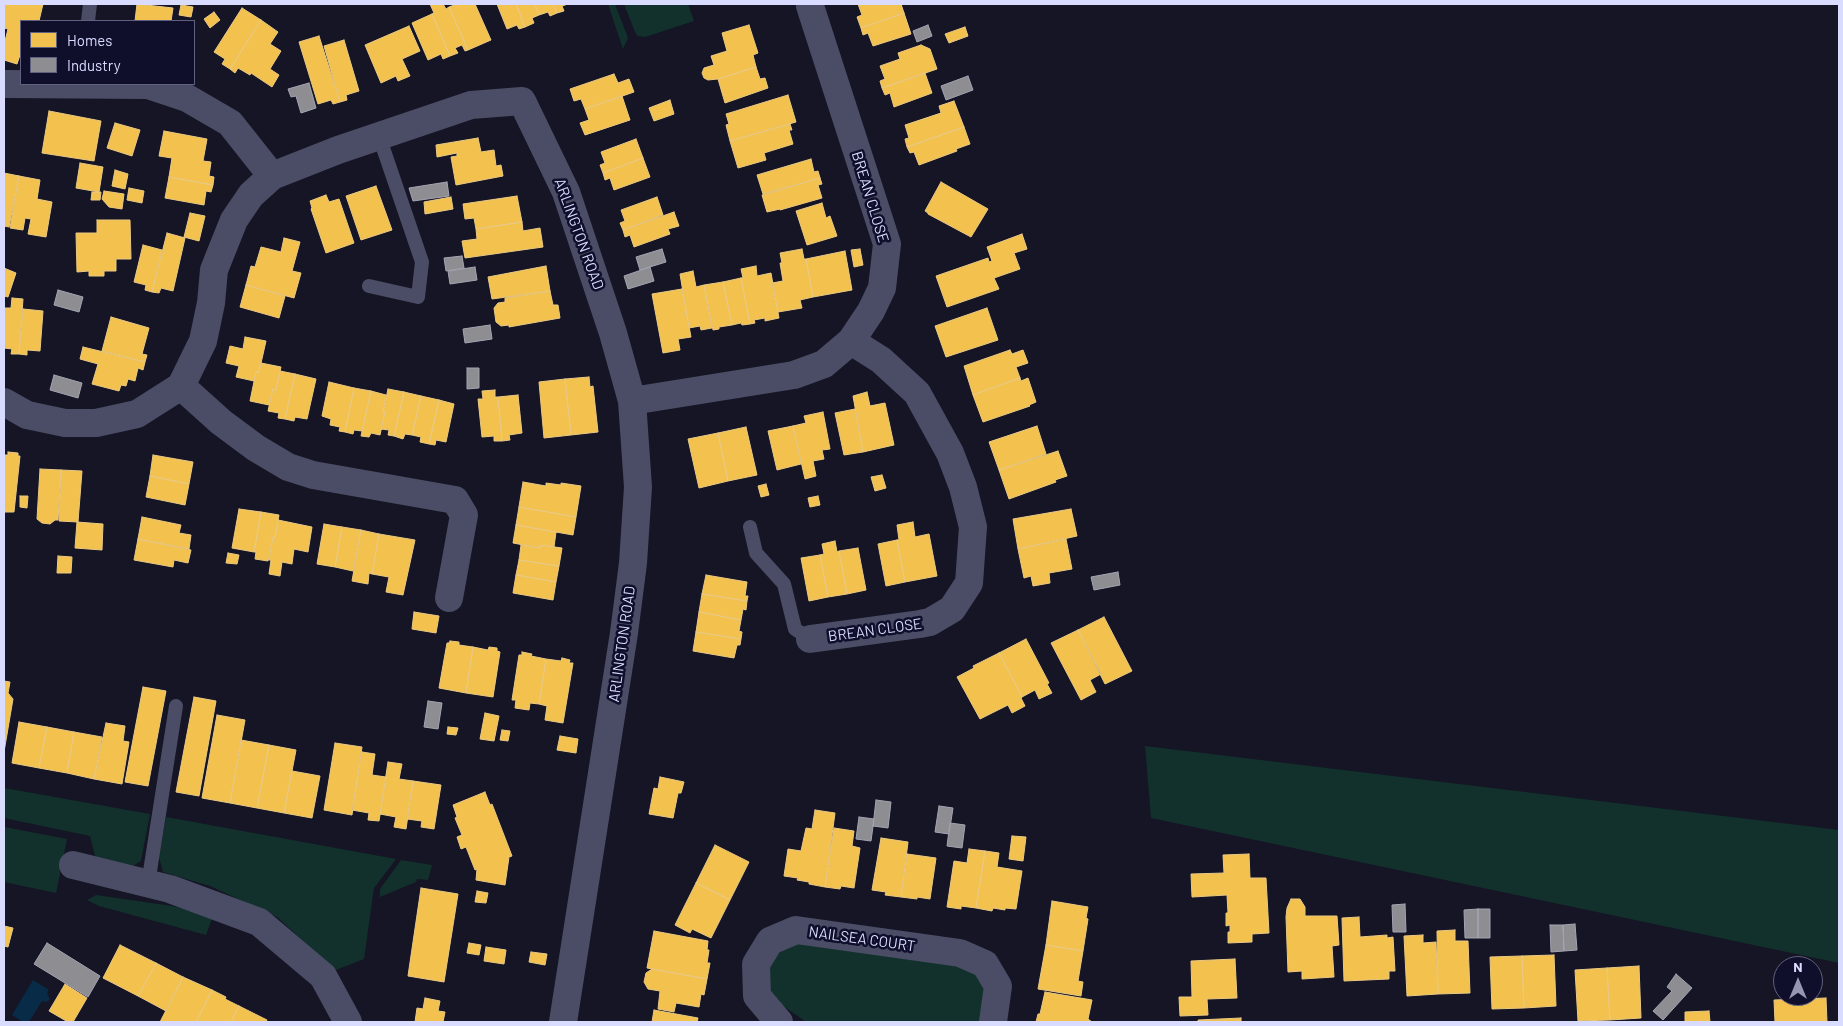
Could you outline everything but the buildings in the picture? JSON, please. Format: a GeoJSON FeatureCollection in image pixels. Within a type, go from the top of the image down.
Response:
{"type":"FeatureCollection","features":[{"type":"Feature","properties":{"kind":"street","name":"BREAN CLOSE"},"geometry":{"type":"LineString","coordinates":[[810,5],[887,244],[882,288],[871,312],[850,341],[881,360],[917,394],[950,453],[963,487],[973,527],[969,583],[952,609],[930,622],[810,639]]}},
{"type":"Feature","properties":{"kind":"street"},"geometry":{"type":"LineString","coordinates":[[4,84],[20,84]]}},
{"type":"Feature","properties":{"kind":"street"},"geometry":{"type":"LineString","coordinates":[[148,85],[187,98],[230,123],[272,176]]}},
{"type":"Feature","properties":{"kind":"street","name":"ARLINGTON ROAD"},"geometry":{"type":"LineString","coordinates":[[181,386],[203,341],[211,303],[214,270],[234,220],[251,195],[272,176],[338,150],[470,104],[522,100],[566,192],[613,333],[632,401],[638,487],[633,563],[618,676],[564,1022]]}},
{"type":"Feature","properties":{"kind":"street"},"geometry":{"type":"LineString","coordinates":[[632,401],[794,375],[824,364],[850,341]]}},
{"type":"Feature","properties":{"kind":"street"},"geometry":{"type":"LineString","coordinates":[[4,402],[27,415],[65,423],[96,423],[137,414],[181,386],[221,422],[256,448],[288,467],[313,475],[455,500],[464,515],[449,598]]}},
{"type":"Feature","properties":{"kind":"street"},"geometry":{"type":"LineString","coordinates":[[73,865],[170,889],[259,922],[323,976],[348,1022]]}},
{"type":"Feature","properties":{"kind":"street","name":"NAILSEA COURT"},"geometry":{"type":"LineString","coordinates":[[779,1022],[757,996],[756,964],[770,941],[796,930],[960,953],[985,964],[998,986],[993,1022]]}},
{"type":"Feature","properties":{"kind":"lane"},"geometry":{"type":"LineString","coordinates":[[88,20],[90,4]]}},
{"type":"Feature","properties":{"kind":"lane"},"geometry":{"type":"LineString","coordinates":[[369,286],[418,297],[422,262],[379,136]]}},
{"type":"Feature","properties":{"kind":"lane"},"geometry":{"type":"LineString","coordinates":[[750,527],[756,553],[784,584],[796,629],[810,639]]}},
{"type":"Feature","properties":{"kind":"lane"},"geometry":{"type":"LineString","coordinates":[[148,884],[176,706]]}},
{"type":"Feature","properties":{"kind":"green space"},"geometry":{"type":"Polygon","coordinates":[[[608,4],[615,4],[628,38],[623,49],[608,4]]]}},
{"type":"Feature","properties":{"kind":"green space"},"geometry":{"type":"Polygon","coordinates":[[[624,4],[688,4],[694,21],[645,37],[638,36],[624,4]]]}},
{"type":"Feature","properties":{"kind":"green space"},"geometry":{"type":"Polygon","coordinates":[[[1145,746],[1839,830],[1839,963],[1823,960],[1823,956],[1806,956],[1151,818],[1145,746]]]}},
{"type":"Feature","properties":{"kind":"green space"},"geometry":{"type":"Polygon","coordinates":[[[4,788],[150,814],[141,861],[126,870],[96,860],[90,836],[4,818],[4,788]]]}},
{"type":"Feature","properties":{"kind":"green space"},"geometry":{"type":"Polygon","coordinates":[[[166,817],[396,859],[374,888],[364,959],[333,971],[320,956],[277,917],[210,886],[163,872],[159,857],[166,817]]]}},
{"type":"Feature","properties":{"kind":"green space"},"geometry":{"type":"Polygon","coordinates":[[[4,827],[67,839],[56,893],[4,882],[4,827]]]}},
{"type":"Feature","properties":{"kind":"green space"},"geometry":{"type":"Polygon","coordinates":[[[401,860],[432,865],[428,880],[417,879],[416,882],[380,897],[380,889],[401,860]]]}},
{"type":"Feature","properties":{"kind":"green space"},"geometry":{"type":"Polygon","coordinates":[[[96,895],[172,906],[213,916],[206,935],[99,906],[87,900],[96,895]]]}},
{"type":"Feature","properties":{"kind":"green space"},"geometry":{"type":"Polygon","coordinates":[[[800,943],[959,966],[974,970],[983,979],[985,992],[981,1022],[806,1022],[775,1000],[767,991],[768,963],[775,953],[800,943]]]}},
{"type":"Feature","properties":{"kind":"water"},"geometry":{"type":"Polygon","coordinates":[[[33,980],[49,990],[47,993],[50,1000],[42,1001],[29,1022],[23,1022],[12,1015],[33,980]]]}}]}
